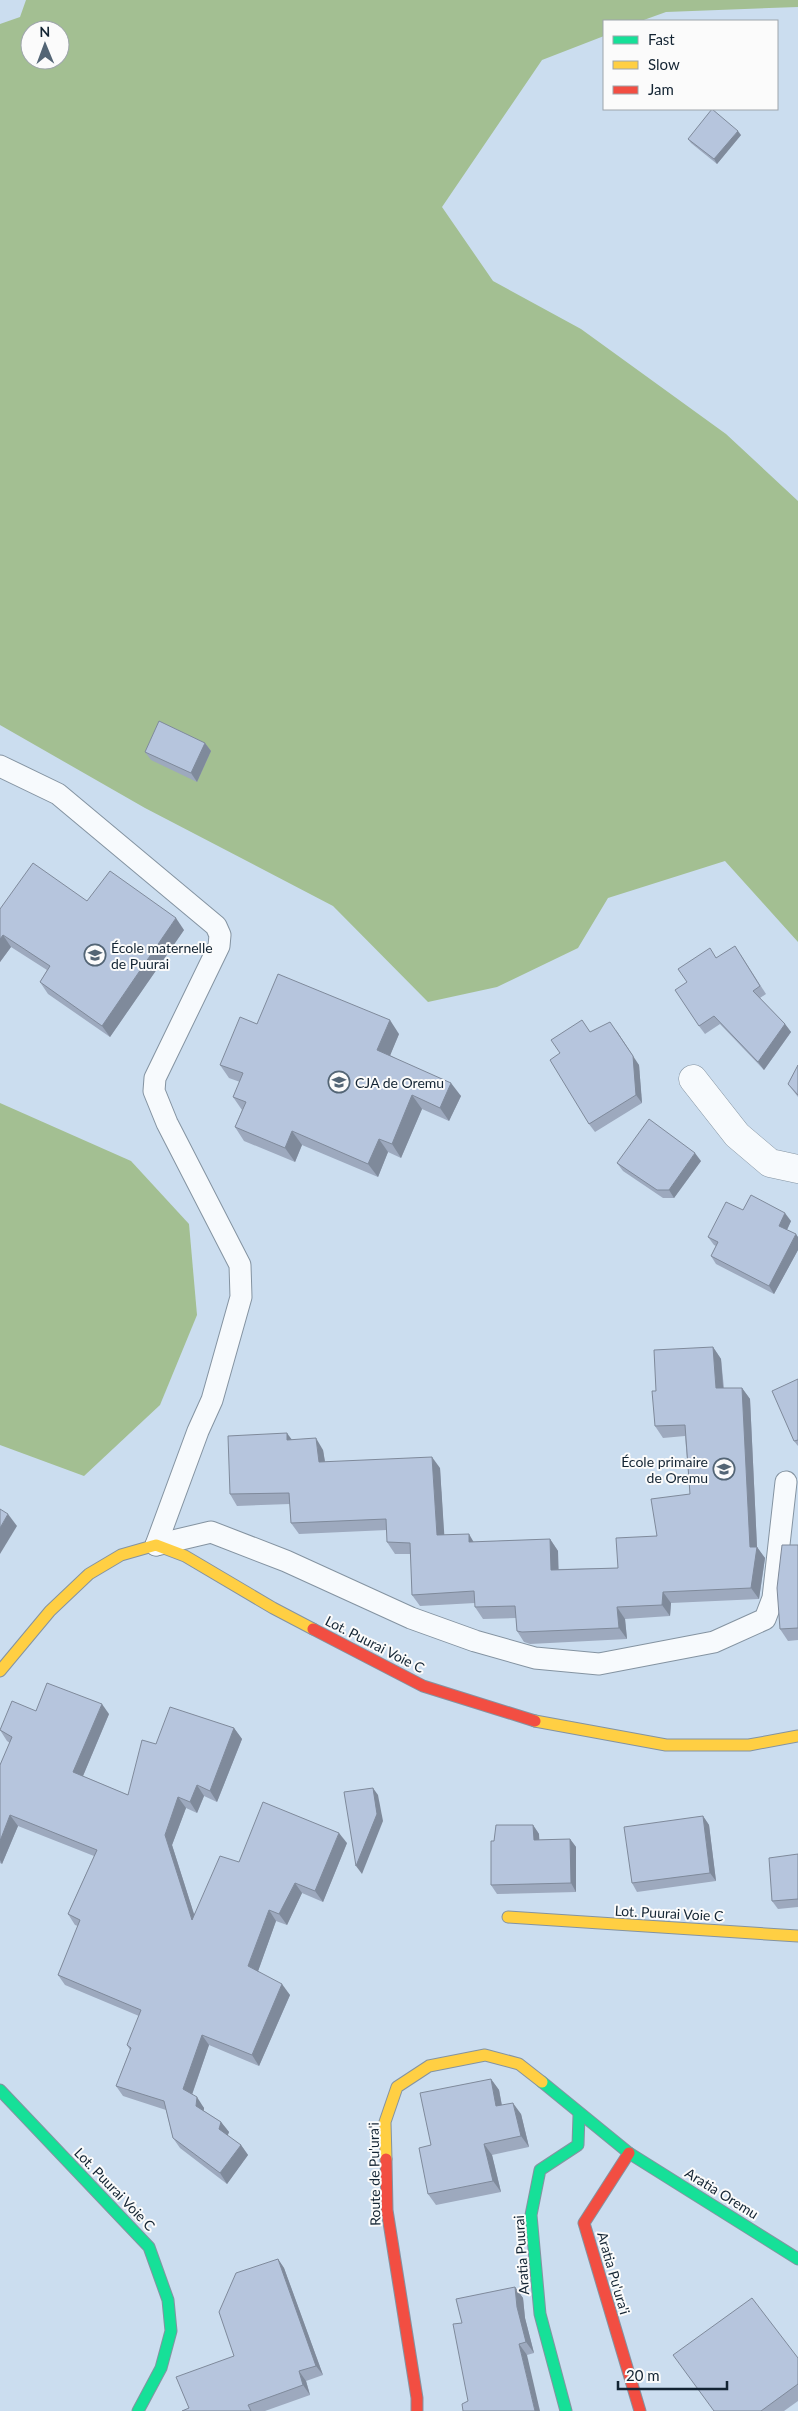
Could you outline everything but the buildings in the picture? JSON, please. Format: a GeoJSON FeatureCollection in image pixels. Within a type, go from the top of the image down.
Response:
{"type":"FeatureCollection","features":[{"type":"Feature","properties":{"kind":"street"},"geometry":{"type":"LineString","coordinates":[[693,1079],[737,1136],[770,1163],[798,1170]]}},
{"type":"Feature","properties":{"kind":"street"},"geometry":{"type":"LineString","coordinates":[[0,1671],[50,1610],[89,1574],[121,1556],[156,1545]]}},
{"type":"Feature","properties":{"kind":"street","name":"Lot. Puurai Voie C"},"geometry":{"type":"LineString","coordinates":[[156,1545],[185,1556],[273,1608],[423,1686],[543,1723],[666,1745],[749,1745],[798,1736]]}},
{"type":"Feature","properties":{"kind":"street","name":"Lot. Puurai Voie C"},"geometry":{"type":"LineString","coordinates":[[508,1918],[798,1936]]}},
{"type":"Feature","properties":{"kind":"street","name":"Route de Pu'ura'i"},"geometry":{"type":"LineString","coordinates":[[417,2411],[417,2398],[387,2210],[385,2122],[397,2087],[429,2066],[485,2055],[519,2064],[629,2153]]}},
{"type":"Feature","properties":{"kind":"street","name":"Lot. Puurai Voie C"},"geometry":{"type":"LineString","coordinates":[[0,2090],[149,2247],[168,2300],[171,2332],[161,2368],[138,2411]]}},
{"type":"Feature","properties":{"kind":"street","name":"Aratia Puurai"},"geometry":{"type":"LineString","coordinates":[[566,2411],[540,2314],[530,2214],[540,2170],[578,2145],[579,2114]]}},
{"type":"Feature","properties":{"kind":"street","name":"Aratia Oremu"},"geometry":{"type":"LineString","coordinates":[[629,2153],[798,2259]]}},
{"type":"Feature","properties":{"kind":"street","name":"Aratia Pu'ura'i"},"geometry":{"type":"LineString","coordinates":[[629,2153],[584,2223],[616,2336],[640,2411]]}},
{"type":"Feature","properties":{"kind":"lane"},"geometry":{"type":"LineString","coordinates":[[0,766],[58,794],[216,926],[220,935],[219,946],[155,1078],[154,1091],[167,1123],[240,1265],[241,1297],[212,1400],[198,1431],[156,1545]]}},
{"type":"Feature","properties":{"kind":"lane"},"geometry":{"type":"LineString","coordinates":[[156,1545],[211,1532],[286,1561],[410,1618],[475,1641],[535,1658],[599,1664],[714,1642],[765,1619],[773,1598],[786,1482]]}},
{"type":"Feature","properties":{"kind":"green space"},"geometry":{"type":"Polygon","coordinates":[[[26,0],[798,0],[798,7],[666,12],[644,20],[603,20],[603,36],[542,60],[442,207],[493,281],[581,329],[726,434],[798,501],[798,942],[725,861],[608,898],[578,948],[497,987],[428,1002],[333,906],[145,808],[0,725],[0,24],[20,17],[26,0]]]}},
{"type":"Feature","properties":{"kind":"green space"},"geometry":{"type":"Polygon","coordinates":[[[0,1103],[131,1161],[189,1224],[197,1315],[160,1405],[84,1476],[0,1445],[0,1103]]]}},
{"type":"Feature","properties":{"kind":"traffic: fast"},"geometry":{"type":"LineString","coordinates":[[542,2082],[629,2153],[798,2259]]}},
{"type":"Feature","properties":{"kind":"traffic: fast"},"geometry":{"type":"LineString","coordinates":[[0,2090],[149,2247],[168,2300],[171,2331],[161,2368],[138,2411]]}},
{"type":"Feature","properties":{"kind":"traffic: fast"},"geometry":{"type":"LineString","coordinates":[[566,2411],[540,2314],[531,2215],[540,2170],[578,2145],[579,2115]]}},
{"type":"Feature","properties":{"kind":"traffic: slow"},"geometry":{"type":"LineString","coordinates":[[0,1671],[50,1611],[89,1574],[121,1555],[156,1545],[185,1556],[273,1608],[313,1629]]}},
{"type":"Feature","properties":{"kind":"traffic: slow"},"geometry":{"type":"LineString","coordinates":[[535,1721],[666,1745],[749,1745],[798,1736]]}},
{"type":"Feature","properties":{"kind":"traffic: slow"},"geometry":{"type":"LineString","coordinates":[[508,1917],[798,1936]]}},
{"type":"Feature","properties":{"kind":"traffic: slow"},"geometry":{"type":"LineString","coordinates":[[386,2159],[385,2122],[397,2087],[429,2066],[485,2055],[519,2064],[542,2082]]}},
{"type":"Feature","properties":{"kind":"traffic: jam"},"geometry":{"type":"LineString","coordinates":[[313,1629],[423,1686],[535,1721]]}},
{"type":"Feature","properties":{"kind":"traffic: jam"},"geometry":{"type":"LineString","coordinates":[[629,2153],[584,2223],[640,2411]]}},
{"type":"Feature","properties":{"kind":"traffic: jam"},"geometry":{"type":"LineString","coordinates":[[386,2159],[387,2210],[417,2398],[417,2411]]}},
{"type":"Feature","properties":{"kind":"place","name":"École maternelle de Puurai"},"geometry":{"type":"Point","coordinates":[95,955]}},
{"type":"Feature","properties":{"kind":"place","name":"CJA de Oremu"},"geometry":{"type":"Point","coordinates":[339,1082]}},
{"type":"Feature","properties":{"kind":"place","name":"École primaire de Oremu"},"geometry":{"type":"Point","coordinates":[724,1469]}}]}
